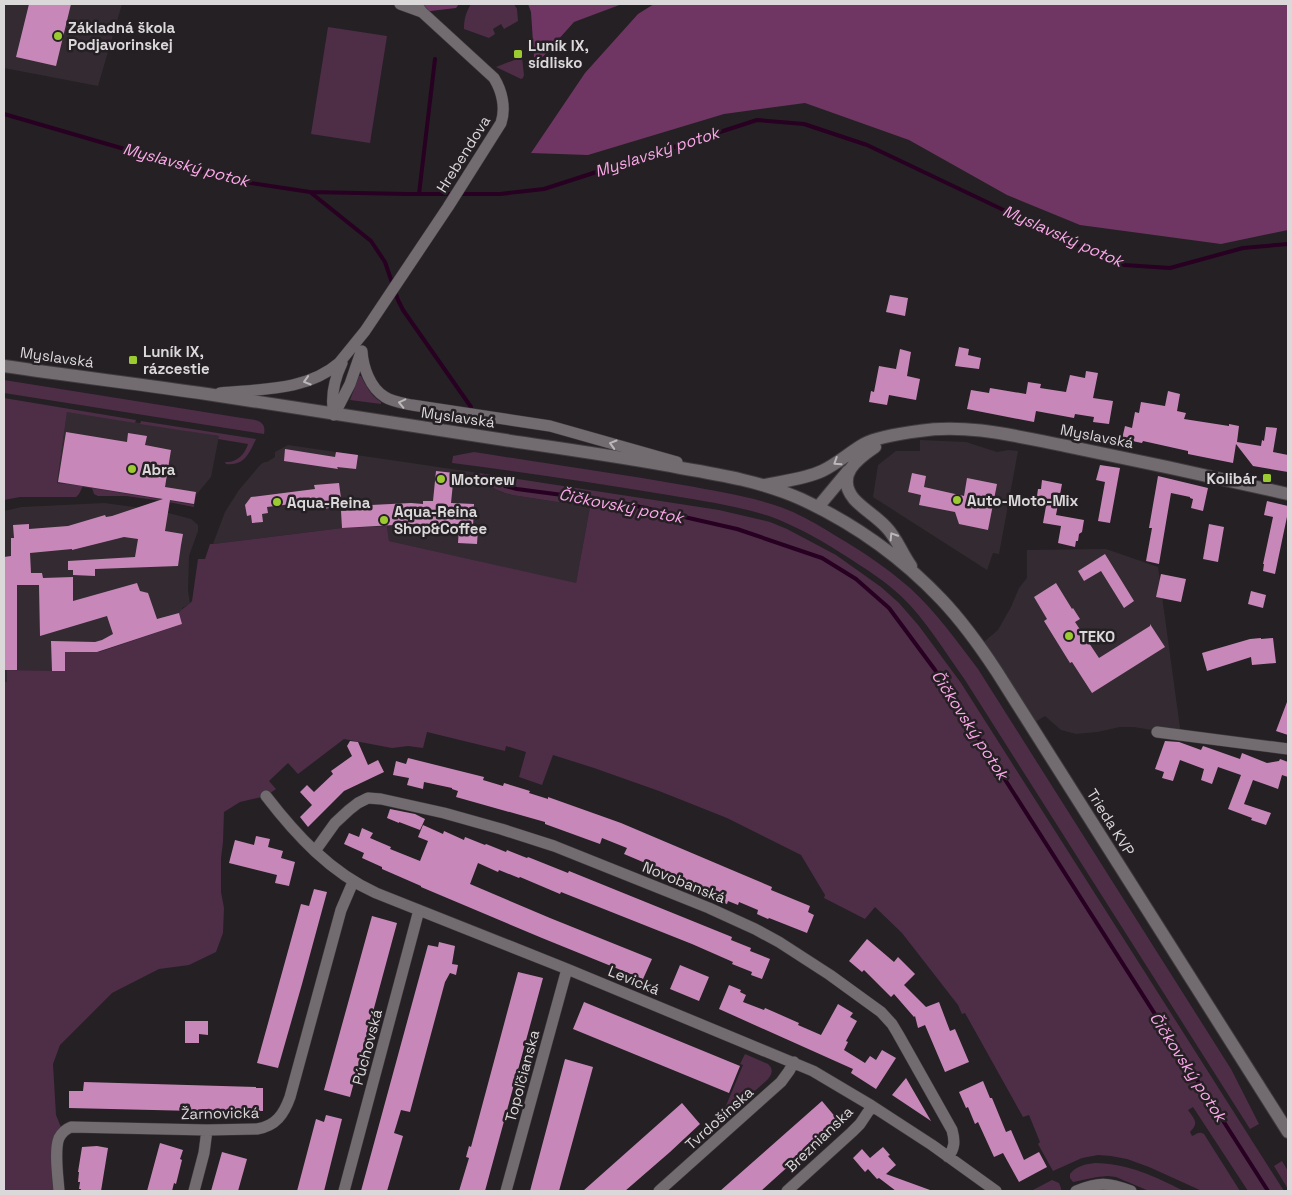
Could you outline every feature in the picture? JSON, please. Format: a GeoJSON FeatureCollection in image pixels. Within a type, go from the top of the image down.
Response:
{"type":"FeatureCollection","features":[{"type":"Feature","properties":{"kind":"street"},"geometry":{"type":"LineString","coordinates":[[400,4],[419,8]]}},
{"type":"Feature","properties":{"kind":"street","name":"Hrebendova"},"geometry":{"type":"LineString","coordinates":[[347,355],[400,279],[501,123],[503,113],[498,85],[490,74],[419,8]]}},
{"type":"Feature","properties":{"kind":"street"},"geometry":{"type":"LineString","coordinates":[[334,415],[350,384],[362,351],[365,331]]}},
{"type":"Feature","properties":{"kind":"street"},"geometry":{"type":"LineString","coordinates":[[362,351],[364,366],[371,381],[379,393],[394,402],[550,426],[727,476]]}},
{"type":"Feature","properties":{"kind":"street"},"geometry":{"type":"LineString","coordinates":[[334,415],[333,390],[337,375],[347,355]]}},
{"type":"Feature","properties":{"kind":"street"},"geometry":{"type":"LineString","coordinates":[[208,394],[287,386],[310,381],[334,368],[347,355]]}},
{"type":"Feature","properties":{"kind":"street","name":"Myslavská"},"geometry":{"type":"LineString","coordinates":[[4,366],[208,394],[334,415],[616,457],[727,476],[764,485],[815,474],[866,443],[875,440],[918,431],[960,429],[1021,438],[1153,464],[1288,494]]}},
{"type":"Feature","properties":{"kind":"street","name":"Myslavská"},"geometry":{"type":"LineString","coordinates":[[818,507],[857,460],[872,448],[897,435]]}},
{"type":"Feature","properties":{"kind":"street"},"geometry":{"type":"LineString","coordinates":[[850,468],[847,481],[852,495],[856,501],[887,528],[919,578]]}},
{"type":"Feature","properties":{"kind":"street","name":"Trieda KVP"},"geometry":{"type":"LineString","coordinates":[[764,485],[818,507],[883,548],[919,578],[954,614],[997,672],[1288,1132]]}},
{"type":"Feature","properties":{"kind":"street"},"geometry":{"type":"LineString","coordinates":[[1157,732],[1288,749]]}},
{"type":"Feature","properties":{"kind":"street","name":"Levická"},"geometry":{"type":"LineString","coordinates":[[266,796],[299,836],[353,882],[794,1062],[825,1077],[872,1106],[996,1191]]}},
{"type":"Feature","properties":{"kind":"street","name":"Novobanská"},"geometry":{"type":"LineString","coordinates":[[315,851],[335,823],[358,803],[368,798],[390,800],[444,813],[554,846],[709,908],[755,929],[800,954],[873,1005],[887,1017],[952,1130],[955,1141],[948,1157]]}},
{"type":"Feature","properties":{"kind":"street","name":"Žarnovická"},"geometry":{"type":"LineString","coordinates":[[59,1191],[58,1143],[63,1132],[71,1127],[207,1130],[257,1129],[272,1125],[277,1120],[286,1108],[341,910],[353,882]]}},
{"type":"Feature","properties":{"kind":"street","name":"Púchovská"},"geometry":{"type":"LineString","coordinates":[[344,1191],[418,910]]}},
{"type":"Feature","properties":{"kind":"street","name":"Topoľčianska"},"geometry":{"type":"LineString","coordinates":[[506,1191],[567,969]]}},
{"type":"Feature","properties":{"kind":"street","name":"Tvrdošínska"},"geometry":{"type":"LineString","coordinates":[[659,1191],[781,1082],[794,1062]]}},
{"type":"Feature","properties":{"kind":"street","name":"Breznianska"},"geometry":{"type":"LineString","coordinates":[[787,1191],[856,1128],[872,1106]]}},
{"type":"Feature","properties":{"kind":"street"},"geometry":{"type":"LineString","coordinates":[[194,1191],[204,1152],[207,1130]]}},
{"type":"Feature","properties":{"kind":"street"},"geometry":{"type":"LineString","coordinates":[[1076,1191],[1094,1185],[1112,1184],[1131,1191]]}},
{"type":"Feature","properties":{"kind":"shaded area","name":"Základná škola Podjavorinskej"},"geometry":{"type":"Polygon","coordinates":[[[4,4],[122,4],[98,86],[4,68],[4,4]]]}},
{"type":"Feature","properties":{"kind":"shaded area"},"geometry":{"type":"Polygon","coordinates":[[[416,4],[459,4],[456,8],[422,12],[416,4]]]}},
{"type":"Feature","properties":{"kind":"shaded area"},"geometry":{"type":"Polygon","coordinates":[[[471,4],[514,4],[517,9],[518,21],[504,29],[501,24],[493,29],[495,34],[489,38],[464,29],[464,22],[471,4]]]}},
{"type":"Feature","properties":{"kind":"shaded area"},"geometry":{"type":"Polygon","coordinates":[[[528,4],[622,4],[574,22],[540,60],[534,57],[531,12],[528,4]]]}},
{"type":"Feature","properties":{"kind":"shaded area"},"geometry":{"type":"Polygon","coordinates":[[[654,4],[1288,4],[1288,230],[1221,244],[1080,225],[1007,195],[909,140],[805,103],[724,114],[588,155],[531,153],[585,73],[638,14],[654,4]]]}},
{"type":"Feature","properties":{"kind":"shaded area"},"geometry":{"type":"Polygon","coordinates":[[[328,27],[387,36],[370,143],[311,134],[328,27]]]}},
{"type":"Feature","properties":{"kind":"shaded area"},"geometry":{"type":"Polygon","coordinates":[[[522,57],[524,75],[521,79],[496,67],[522,57]]]}},
{"type":"Feature","properties":{"kind":"shaded area"},"geometry":{"type":"Polygon","coordinates":[[[359,376],[361,376],[369,391],[381,404],[350,400],[359,376]]]}},
{"type":"Feature","properties":{"kind":"shaded area"},"geometry":{"type":"Polygon","coordinates":[[[4,380],[255,420],[263,425],[264,434],[4,393],[4,380]]]}},
{"type":"Feature","properties":{"kind":"shaded area"},"geometry":{"type":"Polygon","coordinates":[[[4,398],[136,420],[135,423],[67,412],[57,483],[83,486],[79,494],[76,497],[20,497],[4,500],[4,398]]]}},
{"type":"Feature","properties":{"kind":"shaded area"},"geometry":{"type":"Polygon","coordinates":[[[67,411],[219,436],[211,477],[196,495],[194,507],[163,500],[57,483],[67,411]]]}},
{"type":"Feature","properties":{"kind":"shaded area"},"geometry":{"type":"Polygon","coordinates":[[[141,421],[256,439],[242,461],[226,464],[225,462],[233,461],[240,457],[248,444],[218,439],[219,436],[140,424],[141,421]]]}},
{"type":"Feature","properties":{"kind":"shaded area"},"geometry":{"type":"Polygon","coordinates":[[[920,440],[966,442],[997,452],[1018,451],[999,554],[993,553],[987,570],[873,497],[878,465],[896,451],[920,451],[920,440]]]}},
{"type":"Feature","properties":{"kind":"shaded area"},"geometry":{"type":"Polygon","coordinates":[[[288,445],[479,473],[481,479],[501,492],[590,507],[576,584],[389,541],[387,526],[342,528],[213,544],[225,512],[239,490],[261,464],[275,457],[275,452],[288,445]]]}},
{"type":"Feature","properties":{"kind":"shaded area"},"geometry":{"type":"Polygon","coordinates":[[[474,452],[683,485],[766,502],[810,520],[874,560],[910,588],[954,637],[978,669],[1231,1069],[1259,1124],[1250,1129],[965,680],[927,626],[910,605],[895,591],[883,581],[822,542],[791,525],[769,516],[702,501],[557,477],[452,463],[453,456],[474,452]]]}},
{"type":"Feature","properties":{"kind":"shaded area"},"geometry":{"type":"Polygon","coordinates":[[[479,473],[719,510],[770,522],[836,555],[881,587],[899,603],[919,626],[961,683],[1284,1191],[1248,1191],[1193,1107],[1188,1110],[1195,1121],[1190,1132],[1192,1136],[1199,1133],[1204,1134],[1240,1191],[1202,1191],[1149,1167],[1127,1159],[1111,1156],[1098,1155],[1082,1158],[1053,1171],[1038,1144],[1040,1142],[1029,1115],[1023,1117],[965,1013],[962,1014],[958,1005],[902,933],[875,907],[865,919],[824,898],[825,895],[801,855],[727,818],[594,768],[553,755],[542,785],[519,777],[526,752],[506,746],[505,751],[427,732],[423,748],[408,746],[392,748],[344,739],[298,774],[288,763],[269,781],[276,789],[266,796],[240,802],[224,812],[221,858],[221,892],[224,908],[223,933],[216,952],[189,965],[159,969],[112,993],[60,1045],[53,1064],[56,1115],[63,1132],[59,1191],[4,1191],[4,682],[7,682],[7,670],[65,671],[65,652],[99,652],[182,624],[179,613],[192,601],[198,559],[205,559],[210,544],[342,528],[387,526],[389,541],[576,583],[590,507],[512,495],[488,485],[479,473]]]}},
{"type":"Feature","properties":{"kind":"shaded area"},"geometry":{"type":"Polygon","coordinates":[[[92,488],[194,505],[194,507],[126,496],[98,496],[94,494],[92,488]]]}},
{"type":"Feature","properties":{"kind":"shaded area"},"geometry":{"type":"Polygon","coordinates":[[[104,503],[157,510],[191,519],[198,525],[198,531],[189,556],[188,590],[190,604],[182,608],[182,624],[98,652],[65,652],[65,671],[7,670],[7,682],[4,682],[4,511],[22,507],[104,503]]]}},
{"type":"Feature","properties":{"kind":"shaded area"},"geometry":{"type":"Polygon","coordinates":[[[1106,549],[1158,567],[1181,735],[1134,727],[1120,727],[1076,734],[1061,730],[1045,716],[1030,725],[979,646],[998,630],[1019,588],[1027,578],[1027,550],[1106,549]]]}},
{"type":"Feature","properties":{"kind":"shaded area"},"geometry":{"type":"Polygon","coordinates":[[[745,1054],[768,1064],[772,1073],[766,1081],[727,1116],[717,1112],[725,1108],[743,1065],[740,1064],[745,1054]]]}},
{"type":"Feature","properties":{"kind":"shaded area"},"geometry":{"type":"Polygon","coordinates":[[[1282,1161],[1288,1171],[1288,1189],[1274,1166],[1282,1161]]]}},
{"type":"Feature","properties":{"kind":"shaded area"},"geometry":{"type":"Polygon","coordinates":[[[1095,1163],[1130,1168],[1184,1191],[1149,1191],[1116,1177],[1108,1176],[1073,1182],[1070,1178],[1070,1174],[1078,1167],[1095,1163]]]}},
{"type":"Feature","properties":{"kind":"shaded area"},"geometry":{"type":"Polygon","coordinates":[[[1052,1180],[1059,1183],[1061,1190],[1031,1191],[1052,1180]]]}},
{"type":"Feature","properties":{"kind":"building"},"geometry":{"type":"Polygon","coordinates":[[[29,4],[71,4],[56,66],[16,57],[29,4]]]}},
{"type":"Feature","properties":{"kind":"building"},"geometry":{"type":"Polygon","coordinates":[[[890,295],[908,298],[905,316],[886,312],[890,295]]]}},
{"type":"Feature","properties":{"kind":"building"},"geometry":{"type":"Polygon","coordinates":[[[959,347],[969,349],[968,355],[981,358],[979,369],[955,366],[959,347]]]}},
{"type":"Feature","properties":{"kind":"building"},"geometry":{"type":"Polygon","coordinates":[[[900,349],[911,352],[907,376],[920,379],[916,400],[889,395],[887,405],[869,402],[871,391],[874,392],[879,366],[896,369],[900,349]]]}},
{"type":"Feature","properties":{"kind":"building"},"geometry":{"type":"Polygon","coordinates":[[[1086,371],[1098,373],[1093,398],[1113,401],[1109,424],[1093,422],[1094,417],[1075,414],[1074,418],[1036,411],[1034,422],[967,409],[971,390],[989,393],[990,388],[1026,394],[1028,382],[1041,384],[1040,388],[1066,392],[1070,375],[1085,378],[1086,371]]]}},
{"type":"Feature","properties":{"kind":"building"},"geometry":{"type":"Polygon","coordinates":[[[1168,391],[1180,394],[1177,411],[1186,413],[1184,419],[1239,426],[1237,442],[1261,446],[1262,440],[1264,441],[1266,427],[1277,428],[1273,452],[1288,455],[1288,472],[1253,466],[1236,444],[1233,463],[1188,454],[1188,451],[1143,441],[1142,443],[1122,439],[1125,426],[1132,428],[1135,412],[1139,413],[1141,402],[1165,406],[1168,391]]]}},
{"type":"Feature","properties":{"kind":"building"},"geometry":{"type":"Polygon","coordinates":[[[66,432],[127,442],[128,433],[147,436],[145,445],[171,450],[165,487],[196,492],[194,504],[170,500],[165,531],[183,534],[178,566],[95,569],[95,576],[73,575],[73,570],[68,570],[68,561],[135,557],[138,539],[124,537],[72,550],[30,553],[31,573],[42,573],[43,578],[73,577],[73,601],[137,583],[140,591],[148,593],[157,619],[179,613],[182,624],[97,652],[65,652],[65,671],[52,671],[51,641],[95,642],[102,640],[113,634],[107,616],[40,636],[39,585],[17,585],[17,670],[4,670],[4,557],[11,556],[11,538],[14,538],[13,525],[29,524],[29,529],[68,526],[105,515],[106,517],[112,516],[163,499],[58,482],[66,432]]]}},
{"type":"Feature","properties":{"kind":"building"},"geometry":{"type":"Polygon","coordinates":[[[285,449],[335,457],[336,452],[358,455],[356,469],[337,467],[338,469],[284,461],[285,449]]]}},
{"type":"Feature","properties":{"kind":"building"},"geometry":{"type":"Polygon","coordinates":[[[1100,465],[1120,468],[1110,523],[1098,521],[1105,482],[1096,480],[1100,465]]]}},
{"type":"Feature","properties":{"kind":"building"},"geometry":{"type":"Polygon","coordinates":[[[436,471],[454,473],[451,503],[474,504],[473,528],[478,529],[477,544],[458,543],[459,528],[411,524],[342,528],[341,511],[371,509],[371,505],[423,504],[423,501],[433,501],[436,471]]]}},
{"type":"Feature","properties":{"kind":"building","name":"Auto-Moto-Mix"},"geometry":{"type":"Polygon","coordinates":[[[912,473],[926,476],[924,487],[964,496],[967,478],[997,484],[988,530],[959,524],[955,512],[919,505],[921,495],[908,492],[912,473]]]}},
{"type":"Feature","properties":{"kind":"building"},"geometry":{"type":"Polygon","coordinates":[[[1158,476],[1208,488],[1203,511],[1191,508],[1193,499],[1190,497],[1171,493],[1159,564],[1146,561],[1152,528],[1149,528],[1158,476]]]}},
{"type":"Feature","properties":{"kind":"building"},"geometry":{"type":"Polygon","coordinates":[[[1042,480],[1062,484],[1056,515],[1084,520],[1082,532],[1079,534],[1075,547],[1058,543],[1061,526],[1043,523],[1046,506],[1036,503],[1038,489],[1041,489],[1042,480]]]}},
{"type":"Feature","properties":{"kind":"building","name":"Aqua-Reina"},"geometry":{"type":"Polygon","coordinates":[[[339,483],[342,506],[317,510],[316,501],[267,507],[268,513],[262,514],[263,522],[252,523],[251,515],[247,516],[245,505],[251,497],[315,489],[314,485],[339,483]]]}},
{"type":"Feature","properties":{"kind":"building"},"geometry":{"type":"Polygon","coordinates":[[[1267,501],[1288,506],[1275,574],[1263,571],[1273,517],[1264,515],[1267,501]]]}},
{"type":"Feature","properties":{"kind":"building"},"geometry":{"type":"Polygon","coordinates":[[[1209,524],[1224,527],[1218,562],[1203,559],[1209,524]]]}},
{"type":"Feature","properties":{"kind":"building"},"geometry":{"type":"Polygon","coordinates":[[[1105,554],[1134,601],[1124,608],[1101,571],[1084,581],[1078,571],[1105,554]]]}},
{"type":"Feature","properties":{"kind":"building"},"geometry":{"type":"Polygon","coordinates":[[[1161,574],[1186,579],[1181,602],[1156,597],[1161,574]]]}},
{"type":"Feature","properties":{"kind":"building","name":"TEKO"},"geometry":{"type":"Polygon","coordinates":[[[1056,583],[1080,619],[1075,622],[1099,658],[1150,626],[1150,624],[1165,647],[1092,693],[1072,662],[1070,663],[1044,621],[1047,619],[1034,597],[1056,583]]]}},
{"type":"Feature","properties":{"kind":"building"},"geometry":{"type":"Polygon","coordinates":[[[1251,591],[1266,595],[1263,608],[1248,604],[1251,591]]]}},
{"type":"Feature","properties":{"kind":"building"},"geometry":{"type":"Polygon","coordinates":[[[1273,638],[1276,663],[1252,665],[1251,657],[1207,671],[1202,653],[1250,639],[1273,638]]]}},
{"type":"Feature","properties":{"kind":"building"},"geometry":{"type":"Polygon","coordinates":[[[1288,702],[1288,735],[1276,731],[1288,702]]]}},
{"type":"Feature","properties":{"kind":"building"},"geometry":{"type":"Polygon","coordinates":[[[350,741],[358,742],[368,765],[378,760],[384,772],[344,791],[308,827],[300,817],[312,805],[300,792],[307,785],[314,792],[333,774],[331,771],[352,756],[347,746],[350,741]]]}},
{"type":"Feature","properties":{"kind":"building"},"geometry":{"type":"Polygon","coordinates":[[[1165,741],[1179,742],[1201,750],[1203,746],[1240,759],[1242,753],[1267,763],[1279,761],[1280,759],[1288,762],[1288,777],[1282,775],[1278,789],[1253,780],[1244,804],[1271,813],[1266,825],[1228,809],[1241,775],[1218,767],[1212,784],[1201,780],[1204,769],[1180,760],[1173,781],[1162,778],[1164,772],[1155,769],[1165,741]]]}},
{"type":"Feature","properties":{"kind":"building"},"geometry":{"type":"Polygon","coordinates":[[[408,758],[484,777],[483,780],[503,786],[504,783],[548,799],[548,797],[621,823],[772,887],[771,890],[810,906],[808,912],[814,915],[807,933],[757,914],[758,910],[739,902],[738,905],[728,901],[727,904],[660,876],[648,870],[650,865],[624,854],[627,848],[602,838],[600,844],[545,824],[545,822],[456,797],[458,791],[452,788],[424,782],[423,789],[407,785],[409,778],[393,775],[396,761],[406,764],[408,758]]]}},
{"type":"Feature","properties":{"kind":"building"},"geometry":{"type":"Polygon","coordinates":[[[390,809],[415,814],[425,819],[420,830],[387,818],[390,809]]]}},
{"type":"Feature","properties":{"kind":"building"},"geometry":{"type":"Polygon","coordinates":[[[423,825],[443,834],[444,831],[464,840],[465,837],[506,852],[507,850],[528,857],[568,873],[569,871],[732,937],[731,940],[751,948],[750,951],[770,959],[762,979],[751,975],[752,972],[732,964],[733,962],[692,944],[561,892],[560,894],[520,877],[499,870],[498,872],[478,863],[470,884],[652,959],[643,979],[421,887],[362,858],[364,853],[344,844],[349,833],[359,837],[362,828],[373,833],[370,838],[391,847],[390,849],[420,861],[428,841],[418,837],[423,825]]]}},
{"type":"Feature","properties":{"kind":"building"},"geometry":{"type":"Polygon","coordinates":[[[256,836],[270,839],[268,847],[283,851],[281,858],[295,862],[289,886],[275,883],[277,875],[229,863],[235,840],[254,845],[256,836]]]}},
{"type":"Feature","properties":{"kind":"building"},"geometry":{"type":"Polygon","coordinates":[[[314,889],[327,892],[278,1068],[257,1063],[301,904],[309,906],[314,889]]]}},
{"type":"Feature","properties":{"kind":"building"},"geometry":{"type":"Polygon","coordinates":[[[372,916],[397,923],[350,1097],[324,1090],[372,916]]]}},
{"type":"Feature","properties":{"kind":"building"},"geometry":{"type":"Polygon","coordinates":[[[867,939],[894,962],[898,957],[915,974],[904,985],[926,1007],[939,1002],[950,1031],[955,1029],[969,1062],[945,1072],[925,1025],[918,1028],[915,1016],[894,994],[891,997],[864,970],[862,972],[849,961],[867,939]]]}},
{"type":"Feature","properties":{"kind":"building"},"geometry":{"type":"Polygon","coordinates":[[[439,942],[455,946],[452,964],[458,965],[456,975],[450,973],[445,982],[410,1112],[401,1110],[394,1133],[403,1136],[387,1191],[361,1191],[428,945],[438,947],[439,942]]]}},
{"type":"Feature","properties":{"kind":"building"},"geometry":{"type":"Polygon","coordinates":[[[680,965],[709,977],[699,1001],[670,989],[680,965]]]}},
{"type":"Feature","properties":{"kind":"building"},"geometry":{"type":"Polygon","coordinates":[[[518,972],[543,978],[485,1191],[459,1191],[469,1158],[466,1157],[469,1146],[471,1147],[518,972]]]}},
{"type":"Feature","properties":{"kind":"building"},"geometry":{"type":"Polygon","coordinates":[[[729,985],[741,990],[740,992],[746,995],[743,1002],[764,1010],[765,1008],[821,1035],[838,1004],[853,1013],[850,1017],[857,1021],[846,1041],[848,1042],[844,1050],[865,1063],[870,1056],[876,1060],[882,1050],[896,1058],[876,1089],[851,1073],[853,1069],[719,1009],[729,985]]]}},
{"type":"Feature","properties":{"kind":"building"},"geometry":{"type":"Polygon","coordinates":[[[584,1002],[740,1066],[729,1093],[573,1029],[584,1002]]]}},
{"type":"Feature","properties":{"kind":"building"},"geometry":{"type":"Polygon","coordinates":[[[185,1021],[208,1021],[208,1035],[199,1034],[199,1043],[185,1043],[185,1021]]]}},
{"type":"Feature","properties":{"kind":"building"},"geometry":{"type":"Polygon","coordinates":[[[565,1059],[593,1067],[559,1191],[530,1191],[565,1059]]]}},
{"type":"Feature","properties":{"kind":"building"},"geometry":{"type":"Polygon","coordinates":[[[906,1078],[931,1121],[892,1095],[906,1078]]]}},
{"type":"Feature","properties":{"kind":"building"},"geometry":{"type":"Polygon","coordinates":[[[983,1081],[1006,1132],[1011,1130],[1024,1160],[1039,1152],[1047,1167],[1019,1182],[1003,1153],[994,1157],[978,1122],[975,1124],[959,1092],[983,1081]]]}},
{"type":"Feature","properties":{"kind":"building"},"geometry":{"type":"Polygon","coordinates":[[[84,1082],[263,1088],[263,1111],[255,1111],[255,1113],[69,1108],[69,1091],[83,1091],[84,1082]]]}},
{"type":"Feature","properties":{"kind":"building"},"geometry":{"type":"Polygon","coordinates":[[[822,1101],[837,1119],[831,1124],[833,1126],[761,1191],[720,1191],[822,1101]]]}},
{"type":"Feature","properties":{"kind":"building"},"geometry":{"type":"Polygon","coordinates":[[[682,1103],[700,1124],[670,1152],[625,1191],[583,1191],[682,1103]]]}},
{"type":"Feature","properties":{"kind":"building"},"geometry":{"type":"Polygon","coordinates":[[[326,1115],[342,1119],[324,1191],[297,1191],[316,1119],[324,1122],[326,1115]]]}},
{"type":"Feature","properties":{"kind":"building"},"geometry":{"type":"Polygon","coordinates":[[[160,1143],[183,1150],[176,1184],[174,1183],[172,1191],[147,1191],[160,1143]]]}},
{"type":"Feature","properties":{"kind":"building"},"geometry":{"type":"Polygon","coordinates":[[[97,1146],[108,1148],[101,1191],[80,1191],[78,1172],[82,1147],[97,1146]]]}},
{"type":"Feature","properties":{"kind":"building"},"geometry":{"type":"Polygon","coordinates":[[[883,1147],[896,1165],[886,1174],[930,1191],[896,1191],[879,1178],[877,1179],[868,1169],[865,1172],[853,1158],[862,1149],[870,1158],[883,1147]]]}},
{"type":"Feature","properties":{"kind":"building"},"geometry":{"type":"Polygon","coordinates":[[[222,1152],[247,1159],[238,1191],[211,1191],[222,1152]]]}},
{"type":"Feature","properties":{"kind":"waterway"},"geometry":{"type":"LineString","coordinates":[[419,194],[435,59]]}},
{"type":"Feature","properties":{"kind":"waterway","name":"Myslavský potok"},"geometry":{"type":"LineString","coordinates":[[4,114],[231,180],[310,192],[407,194],[500,194],[544,189],[757,120],[804,124],[867,145],[1094,253],[1124,265],[1170,268],[1243,248],[1288,244]]}},
{"type":"Feature","properties":{"kind":"waterway","name":"Čičkovský potok"},"geometry":{"type":"LineString","coordinates":[[310,192],[371,241],[385,262],[403,310],[471,407]]}},
{"type":"Feature","properties":{"kind":"waterway","name":"Čičkovský potok"},"geometry":{"type":"LineString","coordinates":[[505,486],[623,503],[737,529],[822,558],[856,579],[889,608],[935,670],[1268,1191]]}},
{"type":"Feature","properties":{"kind":"place","name":"Základná škola Podjavorinskej"},"geometry":{"type":"Point","coordinates":[58,36]}},
{"type":"Feature","properties":{"kind":"place","name":"Luník IX, sídlisko"},"geometry":{"type":"Point","coordinates":[518,54]}},
{"type":"Feature","properties":{"kind":"place","name":"Luník IX, rázcestie"},"geometry":{"type":"Point","coordinates":[133,360]}},
{"type":"Feature","properties":{"kind":"place","name":"Abra"},"geometry":{"type":"Point","coordinates":[132,469]}},
{"type":"Feature","properties":{"kind":"place","name":"Kolibár"},"geometry":{"type":"Point","coordinates":[1267,478]}},
{"type":"Feature","properties":{"kind":"place","name":"Motorew"},"geometry":{"type":"Point","coordinates":[441,479]}},
{"type":"Feature","properties":{"kind":"place","name":"Auto-Moto-Mix"},"geometry":{"type":"Point","coordinates":[957,500]}},
{"type":"Feature","properties":{"kind":"place","name":"Aqua-Reina"},"geometry":{"type":"Point","coordinates":[277,502]}},
{"type":"Feature","properties":{"kind":"place","name":"Aqua-Reina Shop&Coffee"},"geometry":{"type":"Point","coordinates":[384,520]}},
{"type":"Feature","properties":{"kind":"place","name":"TEKO"},"geometry":{"type":"Point","coordinates":[1069,636]}}]}
